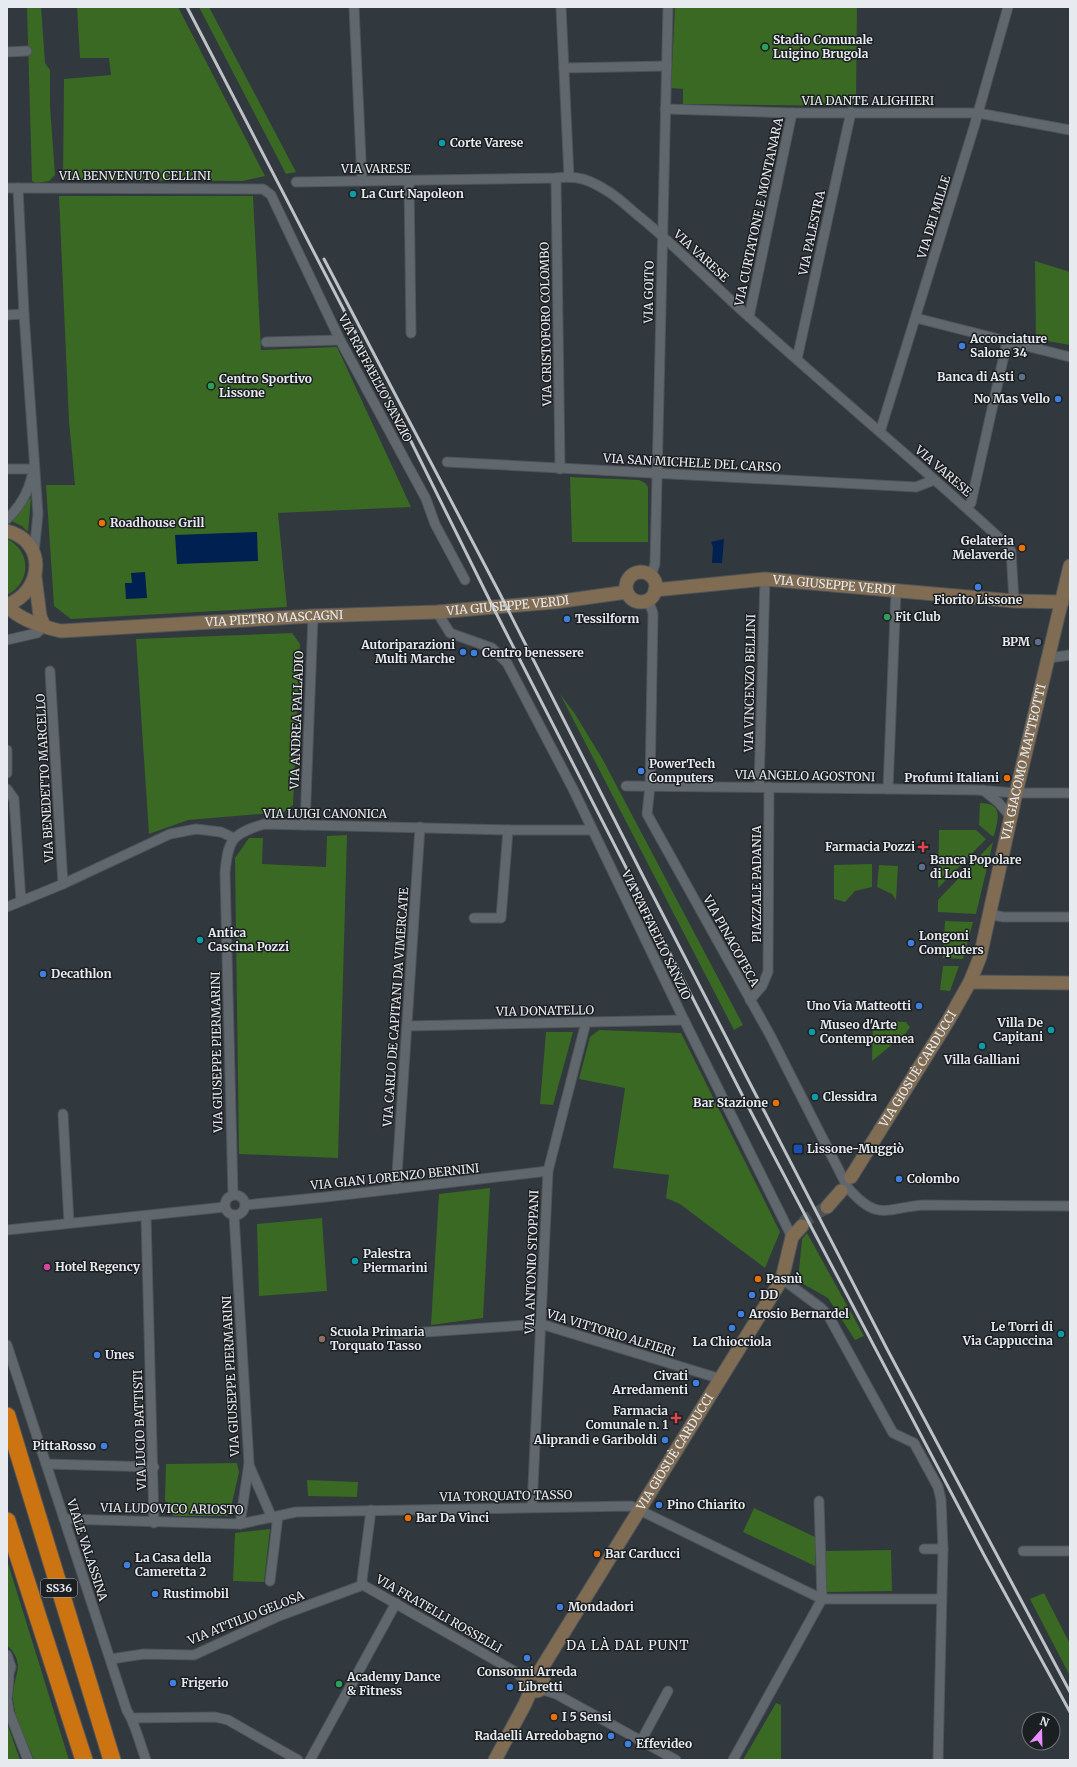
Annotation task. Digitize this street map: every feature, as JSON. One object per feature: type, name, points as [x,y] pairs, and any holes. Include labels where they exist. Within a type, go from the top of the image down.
[{"type":"highway","name":"SS36","points":[[7,1416],[111,1755]]},
{"type":"highway","name":"SS36","points":[[7,1521],[59,1687],[84,1760]]},
{"type":"highway","points":[[59,1687],[77,1760]]},
{"type":"street","points":[[354,7],[362,181]]},
{"type":"street","points":[[561,7],[569,177]]},
{"type":"street","name":"VIA GOITO","points":[[651,576],[655,564],[668,7]]},
{"type":"street","name":"VIA DEI MILLE","points":[[880,432],[978,113],[1008,7]]},
{"type":"street","points":[[7,52],[27,51]]},
{"type":"street","points":[[564,68],[667,66]]},
{"type":"street","name":"VIA DANTE ALIGHIERI","points":[[665,109],[792,113],[978,113],[1070,130]]},
{"type":"street","name":"VIA PALESTRA","points":[[797,359],[851,112]]},
{"type":"street","name":"VIA CURTATONE E MONTANARA","points":[[749,317],[792,113]]},
{"type":"street","name":"VIA VARESE","points":[[296,182],[569,177],[581,178],[610,193],[662,236],[749,317],[966,507],[1011,551],[1014,601]]},
{"type":"street","name":"VIA CRISTOFORO COLOMBO","points":[[556,178],[560,469]]},
{"type":"street","points":[[409,181],[411,333]]},
{"type":"street","name":"VIA BENVENUTO CELLINI","points":[[7,188],[263,189]]},
{"type":"street","points":[[18,188],[24,314],[38,514],[34,555]]},
{"type":"street","name":"VIA RAFFAELLO SANZIO","points":[[263,189],[271,195],[340,340],[426,499],[435,524],[465,580]]},
{"type":"street","points":[[7,315],[24,314]]},
{"type":"street","points":[[916,318],[1070,357]]},
{"type":"street","points":[[266,342],[340,340]]},
{"type":"street","points":[[966,507],[971,503],[1007,342]]},
{"type":"street","name":"VIA SAN MICHELE DEL CARSO","points":[[447,462],[916,487],[934,480]]},
{"type":"street","points":[[7,469],[34,469]]},
{"type":"street","points":[[7,518],[15,512],[29,489],[34,469]]},
{"type":"street","points":[[7,531],[25,541],[34,555]]},
{"type":"street","name":"VIA PIETRO MASCAGNI","points":[[34,555],[40,616],[44,626]]},
{"type":"street","name":"VIA GIACOMO MATTEOTTI","points":[[970,982],[980,957],[1016,793],[1049,658],[1066,601],[1070,566]]},
{"type":"street","points":[[627,592],[626,583],[631,576],[643,572],[651,576],[655,582],[652,595]]},
{"type":"street","name":"VIA PIETRO MASCAGNI","points":[[35,576],[25,595],[7,606],[12,611],[34,623],[61,631],[313,616],[437,612]]},
{"type":"street","name":"VIA GIUSEPPE VERDI","points":[[437,612],[555,602],[627,592],[636,601],[652,595],[764,579],[1014,601],[1066,601]]},
{"type":"street","name":"VIA VINCENZO BELLINI","points":[[764,579],[764,787]]},
{"type":"street","points":[[888,789],[896,590]]},
{"type":"street","name":"VIA PINACOTECA","points":[[652,595],[650,786],[647,814],[750,1000],[847,1185],[866,1206],[877,1211],[886,1212],[923,1205],[1070,1206]]},
{"type":"street","name":"VIA RAFFAELLO SANZIO","points":[[437,612],[450,633],[492,648],[508,663],[573,789],[684,1020],[792,1237]]},
{"type":"street","name":"VIA ANDREA PALLADIO","points":[[305,825],[313,616]]},
{"type":"street","points":[[7,640],[37,633],[44,626]]},
{"type":"street","points":[[1049,658],[1070,655]]},
{"type":"street","name":"VIA BENEDETTO MARCELLO","points":[[50,672],[63,884]]},
{"type":"street","points":[[7,750],[7,773]]},
{"type":"street","name":"VIA ANGELO AGOSTONI","points":[[626,786],[983,790],[1016,793],[1070,793]]},
{"type":"street","name":"PIAZZALE PADANIA","points":[[750,1000],[762,986],[768,972],[764,787]]},
{"type":"street","points":[[7,789],[14,799],[21,901]]},
{"type":"street","points":[[983,790],[998,802],[1011,817]]},
{"type":"street","name":"VIA LUIGI CANONICA","points":[[234,838],[244,830],[264,824],[508,830],[592,830]]},
{"type":"street","name":"VIA CARLO DE CAPITANI DA VIMERCATE","points":[[396,1189],[420,827]]},
{"type":"street","points":[[7,907],[63,884],[170,834],[196,829],[221,832],[234,838]]},
{"type":"street","points":[[474,918],[501,918],[508,830]]},
{"type":"street","name":"VIA GIUSEPPE PIERMARINI","points":[[234,838],[227,851],[225,873],[234,1195]]},
{"type":"street","points":[[989,914],[1003,917],[1070,917]]},
{"type":"street","points":[[970,982],[1070,982]]},
{"type":"street","name":"VIA GIOSUÈ CARDUCCI","points":[[826,1207],[847,1185],[970,982]]},
{"type":"street","name":"VIA DONATELLO","points":[[407,1026],[684,1020]]},
{"type":"street","name":"VIA ANTONIO STOPPANI","points":[[532,1507],[548,1170],[586,1022]]},
{"type":"street","points":[[63,1114],[69,1222]]},
{"type":"street","name":"VIA GIAN LORENZO BERNINI","points":[[245,1205],[396,1189],[548,1170]]},
{"type":"street","points":[[234,1195],[242,1199],[245,1205],[242,1212],[234,1215],[230,1214],[225,1207],[227,1199],[234,1195]]},
{"type":"street","points":[[7,1230],[69,1222],[146,1216],[225,1207]]},
{"type":"street","name":"VIA GIUSEPPE PIERMARINI","points":[[234,1215],[248,1463],[240,1524]]},
{"type":"street","name":"VIA LUCIO BATTISTI","points":[[146,1216],[154,1467],[154,1523]]},
{"type":"street","name":"VIA GIOSUÈ CARDUCCI","points":[[532,1687],[543,1679],[538,1674],[782,1279],[792,1237],[802,1226]]},
{"type":"street","points":[[782,1279],[820,1307],[828,1315],[893,1434],[914,1442],[938,1487],[941,1500],[943,1549],[938,1760]]},
{"type":"street","name":"VIA VITTORIO ALFIERI","points":[[398,1334],[541,1324],[721,1379]]},
{"type":"street","name":"VIALE VALASSINA","points":[[7,1345],[128,1711],[133,1718],[133,1726],[146,1760]]},
{"type":"street","name":"VIA GIUSEPPE PIERMARINI","points":[[248,1463],[275,1517]]},
{"type":"street","points":[[46,1464],[154,1467]]},
{"type":"street","points":[[733,1760],[822,1599],[820,1501]]},
{"type":"street","name":"VIA TORQUATO TASSO","points":[[275,1517],[296,1512],[631,1506],[822,1599]]},
{"type":"street","name":"VIA FRATELLI ROSSELLI","points":[[371,1510],[362,1580],[363,1585],[514,1670],[532,1687]]},
{"type":"street","points":[[270,1581],[275,1517]]},
{"type":"street","name":"VIA LUDOVICO ARIOSTO","points":[[64,1519],[154,1523],[240,1524],[275,1517]]},
{"type":"street","points":[[924,1549],[943,1549]]},
{"type":"street","points":[[1023,1551],[1070,1551]]},
{"type":"street","name":"VIA ATTILIO GELOSA","points":[[111,1659],[144,1654],[194,1655],[279,1616],[363,1585]]},
{"type":"street","points":[[822,1599],[941,1599]]},
{"type":"street","points":[[310,1760],[396,1603]]},
{"type":"street","points":[[7,1655],[11,1667],[8,1679],[8,1710],[28,1760]]},
{"type":"street","points":[[495,1760],[525,1704],[532,1687],[556,1694],[676,1760]]},
{"type":"street","points":[[641,1741],[668,1692]]},
{"type":"street","points":[[133,1718],[215,1717],[228,1720],[298,1760]]},
{"type":"green space","points":[[27,7],[41,7],[45,63],[50,70],[50,106],[55,175],[49,181],[36,183],[32,181]]},
{"type":"green space","points":[[77,7],[178,7],[265,176],[242,181],[63,180],[64,79],[111,75],[109,58],[80,58]]},
{"type":"green space","points":[[199,7],[209,7],[296,172],[286,174]]},
{"type":"green space","name":"Stadio Comunale Luigino Brugola","points":[[675,7],[857,7],[856,106],[683,104],[683,89],[671,88]]},
{"type":"green space","name":"Centro Sportivo Lissone","points":[[59,196],[253,196],[261,350],[337,347],[411,507],[278,513],[287,607],[71,619],[54,606],[46,485],[75,485],[69,421]]},
{"type":"green space","points":[[1035,261],[1070,272],[1070,345],[1036,339]]},
{"type":"green space","points":[[570,477],[639,480],[645,483],[648,487],[648,542],[572,542]]},
{"type":"green space","points":[[31,497],[28,532],[22,526],[11,521]]},
{"type":"green space","points":[[7,539],[15,544],[21,551],[25,567],[21,583],[15,590],[7,595]]},
{"type":"green space","points":[[292,633],[300,644],[293,805],[284,812],[188,820],[149,834],[136,639]]},
{"type":"green space","points":[[560,694],[575,714],[603,760],[743,1025],[734,1030]]},
{"type":"green space","points":[[980,803],[993,806],[998,813],[994,836],[979,825]]},
{"type":"green space","points":[[939,830],[976,830],[986,839],[938,888]]},
{"type":"green space","points":[[347,835],[338,1158],[239,1154],[235,858],[249,838],[263,838],[262,864],[326,867],[327,836]]},
{"type":"green space","points":[[993,842],[976,914],[938,912],[938,900]]},
{"type":"green space","points":[[872,864],[872,887],[855,891],[845,902],[834,899],[834,865]]},
{"type":"green space","points":[[879,865],[898,866],[896,900],[892,894],[877,887]]},
{"type":"green space","points":[[945,921],[973,922],[963,959],[943,958]]},
{"type":"green space","points":[[943,966],[959,966],[950,991],[940,990]]},
{"type":"green space","points":[[873,1021],[906,1022],[910,1027],[906,1033],[872,1061]]},
{"type":"green space","points":[[599,1030],[681,1033],[780,1232],[765,1268],[680,1204],[666,1198],[669,1175],[613,1168],[625,1088],[579,1079],[590,1037]]},
{"type":"green space","points":[[546,1032],[573,1032],[553,1105],[540,1104]]},
{"type":"green space","points":[[490,1188],[483,1318],[431,1325],[439,1194]]},
{"type":"green space","points":[[322,1218],[327,1291],[259,1296],[257,1224]]},
{"type":"green space","points":[[807,1233],[864,1336],[855,1340],[828,1298],[798,1281],[802,1239]]},
{"type":"green space","points":[[237,1463],[239,1472],[229,1516],[173,1516],[165,1500],[166,1464]]},
{"type":"green space","points":[[307,1480],[358,1482],[357,1497],[308,1496]]},
{"type":"green space","points":[[754,1508],[815,1537],[815,1566],[743,1532]]},
{"type":"green space","points":[[270,1529],[264,1582],[233,1581],[235,1533]]},
{"type":"green space","points":[[891,1550],[892,1591],[827,1592],[825,1551]]},
{"type":"green space","points":[[7,1560],[69,1760],[34,1760],[16,1714],[13,1691],[18,1665],[17,1659],[7,1645]]},
{"type":"green space","points":[[1044,1593],[1070,1644],[1070,1676],[1030,1599]]},
{"type":"green space","points":[[776,1703],[781,1705],[781,1760],[743,1760]]},
{"type":"green space","points":[[7,1723],[20,1760],[7,1760]]},
{"type":"water","points":[[257,532],[258,561],[177,564],[175,535]]},
{"type":"water","points":[[724,539],[722,563],[712,563],[713,547],[711,542]]},
{"type":"water","points":[[145,572],[147,598],[126,599],[125,583],[132,583],[131,573]]},
{"type":"tunnel","points":[[802,1226],[806,1220],[827,1207]]},
{"type":"railway","points":[[187,7],[394,407],[496,613],[754,1118],[984,1555],[1070,1712]]},
{"type":"railway","points":[[324,259],[500,594],[645,880],[887,1349],[1070,1692]]},
{"type":"place","name":"Stadio Comunale Luigino Brugola","points":[[765,47]]},
{"type":"place","name":"Corte Varese","points":[[442,143]]},
{"type":"place","name":"La Curt Napoleon","points":[[353,194]]},
{"type":"place","name":"Acconciature Salone 34","points":[[962,346]]},
{"type":"place","name":"Banca di Asti","points":[[1022,377]]},
{"type":"place","name":"Centro Sportivo Lissone","points":[[211,386]]},
{"type":"place","name":"No Mas Vello","points":[[1058,399]]},
{"type":"place","name":"Roadhouse Grill","points":[[102,523]]},
{"type":"place","name":"Gelateria Melaverde","points":[[1022,548]]},
{"type":"place","name":"Fiorito Lissone","points":[[978,587]]},
{"type":"place","name":"Fit Club","points":[[887,617]]},
{"type":"place","name":"Tessilform","points":[[567,619]]},
{"type":"place","name":"BPM","points":[[1038,642]]},
{"type":"place","name":"Autoriparazioni Multi Marche","points":[[463,652]]},
{"type":"place","name":"Centro benessere","points":[[474,653]]},
{"type":"place","name":"PowerTech Computers","points":[[641,771]]},
{"type":"place","name":"Profumi Italiani","points":[[1007,778]]},
{"type":"place","name":"Farmacia Pozzi","points":[[923,847]]},
{"type":"place","name":"Banca Popolare di Lodi","points":[[922,867]]},
{"type":"place","name":"Antica Cascina Pozzi","points":[[200,940]]},
{"type":"place","name":"Longoni Computers","points":[[911,943]]},
{"type":"place","name":"Decathlon","points":[[43,974]]},
{"type":"place","name":"Uno Via Matteotti","points":[[919,1006]]},
{"type":"place","name":"Villa De Capitani","points":[[1051,1030]]},
{"type":"place","name":"Museo d'Arte Contemporanea","points":[[812,1032]]},
{"type":"place","name":"Villa Galliani","points":[[982,1046]]},
{"type":"place","name":"Clessidra","points":[[815,1097]]},
{"type":"place","name":"Bar Stazione","points":[[776,1103]]},
{"type":"place","name":"Lissone-Muggiò","points":[[798,1149]]},
{"type":"place","name":"Colombo","points":[[899,1179]]},
{"type":"place","name":"Palestra Piermarini","points":[[355,1261]]},
{"type":"place","name":"Hotel Regency","points":[[47,1267]]},
{"type":"place","name":"Pasnù","points":[[758,1279]]},
{"type":"place","name":"DD","points":[[752,1295]]},
{"type":"place","name":"Arosio Bernardel","points":[[741,1314]]},
{"type":"place","name":"La Chiocciola","points":[[732,1328]]},
{"type":"place","name":"Le Torri di Via Cappuccina","points":[[1061,1334]]},
{"type":"place","name":"Scuola Primaria Torquato Tasso","points":[[322,1339]]},
{"type":"place","name":"Unes","points":[[97,1355]]},
{"type":"place","name":"Civati Arredamenti","points":[[696,1383]]},
{"type":"place","name":"Farmacia Comunale n. 1","points":[[676,1418]]},
{"type":"place","name":"Aliprandi e Gariboldi","points":[[665,1440]]},
{"type":"place","name":"PittaRosso","points":[[104,1446]]},
{"type":"place","name":"Pino Chiarito","points":[[659,1505]]},
{"type":"place","name":"Bar Da Vinci","points":[[408,1518]]},
{"type":"place","name":"Bar Carducci","points":[[597,1554]]},
{"type":"place","name":"La Casa della Cameretta 2","points":[[127,1565]]},
{"type":"place","name":"Rustimobil","points":[[155,1594]]},
{"type":"place","name":"Mondadori","points":[[560,1607]]},
{"type":"place","name":"Consonni Arreda","points":[[527,1658]]},
{"type":"place","name":"Frigerio","points":[[173,1683]]},
{"type":"place","name":"Academy Dance & Fitness","points":[[339,1684]]},
{"type":"place","name":"Libretti","points":[[510,1687]]},
{"type":"place","name":"I 5 Sensi","points":[[554,1717]]},
{"type":"place","name":"Radaelli Arredobagno","points":[[611,1736]]},
{"type":"place","name":"Effevideo","points":[[628,1744]]},
{"type":"district","name":"DA LÀ DAL PUNT","points":[[628,1645]]}]
